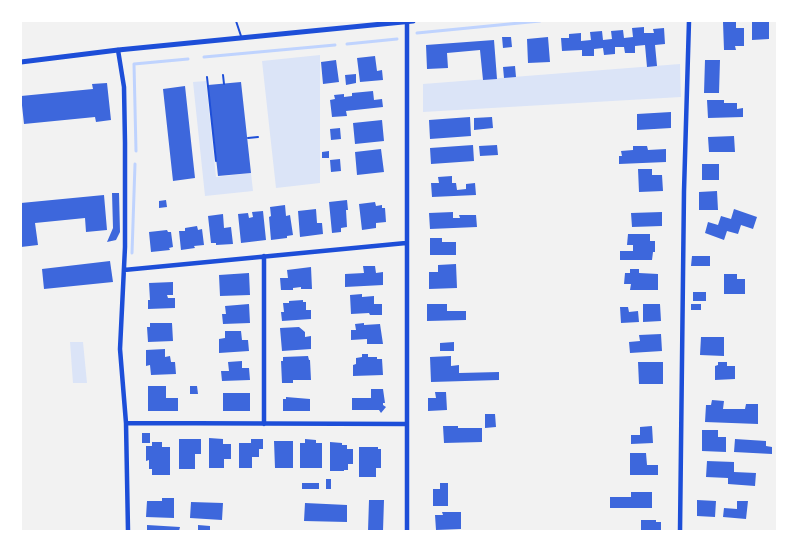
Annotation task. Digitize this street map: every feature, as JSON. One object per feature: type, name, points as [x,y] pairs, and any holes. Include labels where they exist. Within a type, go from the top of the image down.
[{"type":"street","points":[[21,62],[118,50],[414,21]]},
{"type":"street","points":[[680,531],[684,191],[689,21]]},
{"type":"street","points":[[407,22],[407,531]]},
{"type":"street","points":[[118,50],[124,87],[124,270],[120,349],[126,423],[128,531]]},
{"type":"street","points":[[124,270],[406,243]]},
{"type":"street","points":[[264,256],[264,424]]},
{"type":"street","points":[[126,423],[407,424]]},
{"type":"lane","points":[[236,21],[242,38]]},
{"type":"path","points":[[223,75],[224,84]]},
{"type":"path","points":[[207,77],[216,161]]},
{"type":"path","points":[[248,138],[258,137]]},
{"type":"shaded area","points":[[320,55],[320,183],[276,188],[262,61]]},
{"type":"shaded area","points":[[680,64],[681,97],[423,112],[423,84]]},
{"type":"shaded area","points":[[206,81],[216,177],[251,173],[253,191],[205,196],[193,82]]},
{"type":"shaded area","points":[[70,342],[83,342],[87,383],[73,383]]},
{"type":"building","points":[[736,21],[736,28],[744,28],[744,46],[735,46],[736,50],[724,50],[723,22]]},
{"type":"building","points":[[752,21],[769,21],[769,39],[752,40]]},
{"type":"building","points":[[644,27],[644,33],[654,33],[653,29],[664,28],[665,44],[655,45],[657,66],[647,67],[645,45],[635,46],[635,53],[625,53],[624,47],[615,47],[615,54],[604,55],[603,48],[594,49],[594,56],[582,56],[582,50],[562,51],[561,38],[569,38],[569,34],[581,33],[581,41],[591,40],[590,32],[602,31],[603,40],[612,39],[611,31],[623,30],[624,38],[633,37],[632,28]]},
{"type":"building","points":[[502,37],[511,37],[512,47],[503,48]]},
{"type":"building","points":[[548,37],[550,62],[528,63],[527,39]]},
{"type":"building","points":[[494,40],[497,79],[483,80],[480,50],[447,53],[448,68],[427,69],[426,45]]},
{"type":"building","points":[[375,56],[377,71],[382,70],[383,80],[360,82],[357,58]]},
{"type":"building","points":[[336,60],[339,82],[323,84],[321,62]]},
{"type":"building","points":[[705,60],[720,60],[719,93],[704,93]]},
{"type":"building","points":[[515,66],[516,77],[504,78],[503,67]]},
{"type":"building","points":[[356,74],[356,83],[346,85],[345,75]]},
{"type":"building","points":[[241,82],[251,173],[218,176],[208,85]]},
{"type":"building","points":[[107,83],[111,120],[96,122],[95,117],[24,124],[21,96],[93,89],[92,84]]},
{"type":"building","points":[[185,86],[195,178],[173,181],[163,89]]},
{"type":"building","points":[[373,91],[374,100],[382,99],[383,107],[346,111],[347,116],[332,117],[330,100],[335,99],[334,95],[344,94],[344,97],[352,96],[352,93]]},
{"type":"building","points":[[707,100],[724,100],[724,103],[737,103],[737,109],[743,108],[743,117],[708,118]]},
{"type":"building","points":[[671,112],[671,128],[637,130],[637,114]]},
{"type":"building","points":[[470,117],[471,136],[430,139],[429,120]]},
{"type":"building","points":[[492,117],[493,128],[474,130],[474,118]]},
{"type":"building","points":[[382,120],[384,141],[355,144],[353,123]]},
{"type":"building","points":[[340,128],[341,139],[331,140],[330,129]]},
{"type":"building","points":[[734,136],[735,152],[709,152],[708,137]]},
{"type":"building","points":[[473,145],[474,161],[431,164],[430,148]]},
{"type":"building","points":[[497,145],[498,155],[480,156],[479,146]]},
{"type":"building","points":[[633,146],[647,146],[648,150],[666,149],[666,162],[619,164],[619,156],[622,156],[621,151],[633,150]]},
{"type":"building","points":[[381,149],[384,172],[357,175],[355,152]]},
{"type":"building","points":[[329,151],[329,158],[322,158],[322,152]]},
{"type":"building","points":[[340,159],[341,171],[331,172],[330,160]]},
{"type":"building","points":[[702,164],[719,164],[719,180],[702,180]]},
{"type":"building","points":[[638,169],[652,169],[652,175],[662,175],[663,191],[639,192]]},
{"type":"building","points":[[452,176],[452,183],[456,183],[457,190],[466,189],[466,184],[475,183],[476,195],[432,197],[431,183],[439,183],[438,177]]},
{"type":"building","points":[[717,191],[718,210],[699,210],[699,192]]},
{"type":"building","points":[[112,193],[119,193],[120,232],[116,240],[107,242],[113,228]]},
{"type":"building","points":[[104,195],[107,230],[86,232],[85,218],[35,223],[38,245],[21,247],[21,203]]},
{"type":"building","points":[[166,200],[167,207],[159,208],[159,201]]},
{"type":"building","points":[[347,200],[347,227],[341,228],[341,232],[332,233],[329,202]]},
{"type":"building","points":[[375,202],[376,206],[382,205],[382,208],[385,208],[386,222],[376,223],[376,228],[362,230],[359,204]]},
{"type":"building","points":[[285,205],[286,216],[290,215],[293,235],[287,236],[287,238],[271,240],[270,207]]},
{"type":"building","points":[[316,209],[317,223],[322,223],[323,234],[300,237],[298,211]]},
{"type":"building","points":[[734,209],[757,217],[753,229],[741,225],[738,234],[727,231],[724,240],[705,233],[708,222],[718,225],[721,216],[731,219]]},
{"type":"building","points":[[263,211],[266,240],[241,243],[238,214],[248,213],[249,218],[253,217],[252,212]]},
{"type":"building","points":[[453,212],[453,218],[460,218],[459,215],[476,215],[477,227],[430,229],[429,213]]},
{"type":"building","points":[[662,212],[662,226],[632,227],[631,213]]},
{"type":"building","points":[[223,214],[224,228],[231,227],[233,244],[216,245],[216,243],[211,243],[208,216]]},
{"type":"building","points":[[197,226],[198,230],[202,229],[204,245],[181,250],[179,231],[185,231],[185,228]]},
{"type":"building","points":[[167,230],[171,232],[173,247],[169,248],[170,250],[151,252],[149,232]]},
{"type":"building","points":[[628,234],[650,234],[650,241],[655,241],[655,252],[653,252],[652,260],[620,260],[620,251],[633,251],[633,245],[627,245]]},
{"type":"building","points":[[430,238],[442,238],[442,242],[456,242],[456,255],[430,255]]},
{"type":"building","points":[[692,256],[710,256],[710,266],[691,266]]},
{"type":"building","points":[[110,261],[113,282],[44,289],[42,269]]},
{"type":"building","points":[[456,264],[457,288],[429,289],[429,272],[438,272],[438,265]]},
{"type":"building","points":[[363,266],[375,266],[376,273],[383,272],[383,285],[345,287],[345,274],[364,273]]},
{"type":"building","points":[[311,267],[312,289],[301,289],[301,287],[293,288],[293,290],[281,290],[280,278],[288,278],[287,270]]},
{"type":"building","points":[[630,269],[639,269],[639,273],[658,274],[658,290],[630,290],[631,284],[624,284],[625,273],[630,273]]},
{"type":"building","points":[[249,273],[250,295],[220,296],[219,275]]},
{"type":"building","points":[[724,274],[737,274],[737,279],[745,279],[745,294],[724,294]]},
{"type":"building","points":[[173,282],[173,295],[167,295],[168,298],[175,298],[175,308],[148,309],[148,300],[150,300],[149,283]]},
{"type":"building","points":[[693,292],[706,292],[706,301],[693,301]]},
{"type":"building","points":[[362,294],[362,297],[374,296],[374,304],[382,304],[382,315],[370,315],[369,313],[351,314],[350,295]]},
{"type":"building","points":[[303,300],[303,302],[306,302],[306,310],[311,310],[311,319],[282,321],[283,303]]},
{"type":"building","points":[[249,304],[250,323],[223,324],[222,314],[226,314],[225,306]]},
{"type":"building","points":[[427,304],[447,304],[447,311],[466,311],[466,320],[427,321]]},
{"type":"building","points":[[643,304],[660,304],[661,321],[643,322]]},
{"type":"building","points":[[691,304],[701,304],[701,310],[691,310]]},
{"type":"building","points":[[620,307],[628,307],[629,312],[638,311],[639,322],[621,323]]},
{"type":"building","points":[[150,323],[172,323],[173,341],[148,342],[147,327],[150,327]]},
{"type":"building","points":[[364,323],[364,325],[380,324],[383,344],[367,344],[367,339],[351,340],[351,330],[356,330],[355,324]]},
{"type":"building","points":[[299,327],[305,332],[305,337],[311,336],[311,349],[282,351],[280,328]]},
{"type":"building","points":[[225,331],[241,331],[242,340],[248,340],[249,351],[219,353],[219,339],[225,338]]},
{"type":"building","points":[[661,334],[662,351],[630,353],[629,342],[640,341],[639,335]]},
{"type":"building","points":[[701,337],[724,337],[724,356],[700,355]]},
{"type":"building","points":[[454,342],[454,351],[440,351],[440,343]]},
{"type":"building","points":[[165,349],[165,357],[170,356],[171,362],[175,362],[176,374],[151,375],[150,365],[146,366],[146,350]]},
{"type":"building","points":[[362,354],[382,359],[383,375],[353,376],[353,365],[356,364],[356,358],[362,357]]},
{"type":"building","points":[[308,356],[311,380],[293,380],[293,383],[282,383],[281,361],[283,361],[283,357]]},
{"type":"building","points":[[451,356],[451,366],[459,365],[459,373],[499,372],[499,380],[431,382],[430,357]]},
{"type":"building","points":[[242,361],[242,368],[249,368],[250,380],[222,381],[221,371],[229,371],[228,362]]},
{"type":"building","points":[[638,362],[663,362],[663,384],[639,384]]},
{"type":"building","points":[[718,362],[727,362],[727,366],[735,366],[735,379],[715,380],[715,366],[718,365]]},
{"type":"building","points":[[148,386],[166,386],[166,398],[178,398],[178,411],[148,411]]},
{"type":"building","points":[[190,386],[197,386],[198,394],[190,394]]},
{"type":"building","points":[[371,389],[383,389],[385,403],[383,405],[386,407],[381,413],[379,410],[352,410],[352,398],[371,398]]},
{"type":"building","points":[[435,392],[446,392],[447,410],[428,411],[428,398],[436,398]]},
{"type":"building","points":[[223,393],[250,393],[250,411],[223,411]]},
{"type":"building","points":[[286,397],[310,399],[310,411],[283,411],[283,399],[286,399]]},
{"type":"building","points":[[712,400],[724,401],[723,409],[745,409],[746,404],[758,404],[758,424],[705,422],[706,405],[711,405]]},
{"type":"building","points":[[485,414],[495,414],[496,427],[485,428]]},
{"type":"building","points":[[443,426],[482,428],[482,442],[444,443]]},
{"type":"building","points":[[652,426],[653,443],[631,444],[631,435],[640,435],[640,427]]},
{"type":"building","points":[[702,430],[718,430],[718,437],[726,437],[726,452],[702,451]]},
{"type":"building","points":[[142,433],[150,433],[150,443],[142,443]]},
{"type":"building","points":[[209,438],[223,439],[223,444],[231,444],[231,459],[224,459],[224,468],[209,468]]},
{"type":"building","points":[[179,439],[201,439],[201,454],[195,454],[195,469],[179,469]]},
{"type":"building","points":[[251,439],[263,439],[263,449],[259,449],[259,457],[252,457],[252,468],[239,468],[239,443],[251,443]]},
{"type":"building","points":[[305,439],[316,440],[316,443],[322,443],[322,468],[300,468],[300,443],[305,443]]},
{"type":"building","points":[[735,439],[766,441],[766,446],[772,447],[772,454],[734,452]]},
{"type":"building","points":[[274,441],[293,441],[293,468],[275,468]]},
{"type":"building","points":[[152,442],[162,442],[162,447],[170,447],[170,475],[152,475],[152,469],[149,469],[149,460],[146,461],[146,446],[152,446]]},
{"type":"building","points":[[330,442],[342,443],[342,445],[347,445],[347,449],[353,449],[353,464],[348,464],[348,470],[330,471]]},
{"type":"building","points":[[359,447],[378,447],[378,449],[381,449],[381,468],[376,468],[376,477],[359,477]]},
{"type":"building","points":[[630,453],[646,453],[647,465],[658,465],[658,475],[630,475]]},
{"type":"building","points":[[707,461],[734,462],[734,472],[756,473],[755,486],[728,484],[728,478],[706,477]]},
{"type":"building","points":[[326,479],[331,479],[331,489],[326,489]]},
{"type":"building","points":[[302,483],[319,483],[319,489],[302,489]]},
{"type":"building","points":[[440,483],[448,483],[448,506],[433,506],[433,489],[440,489]]},
{"type":"building","points":[[631,492],[652,492],[652,508],[610,508],[610,497],[631,497]]},
{"type":"building","points":[[162,498],[174,498],[174,518],[146,517],[147,501],[162,501]]},
{"type":"building","points":[[369,500],[384,500],[383,531],[368,531]]},
{"type":"building","points":[[697,500],[716,501],[715,517],[697,516]]},
{"type":"building","points":[[737,501],[748,501],[746,519],[723,517],[724,508],[737,509]]},
{"type":"building","points":[[191,502],[223,503],[222,520],[190,518]]},
{"type":"building","points":[[305,503],[347,505],[347,522],[304,521]]},
{"type":"building","points":[[442,512],[461,512],[461,529],[436,530],[435,515],[443,515]]},
{"type":"building","points":[[641,520],[661,522],[661,531],[641,531]]},
{"type":"building","points":[[147,525],[180,527],[179,531],[147,531]]},
{"type":"building","points":[[198,525],[210,526],[210,531],[198,531]]},
{"type":"waterway","points":[[417,33],[540,21]]},
{"type":"waterway","points":[[347,44],[397,39]]},
{"type":"waterway","points":[[204,57],[335,45]]},
{"type":"waterway","points":[[136,151],[134,64],[188,59]]},
{"type":"waterway","points":[[132,253],[135,164]]}]
